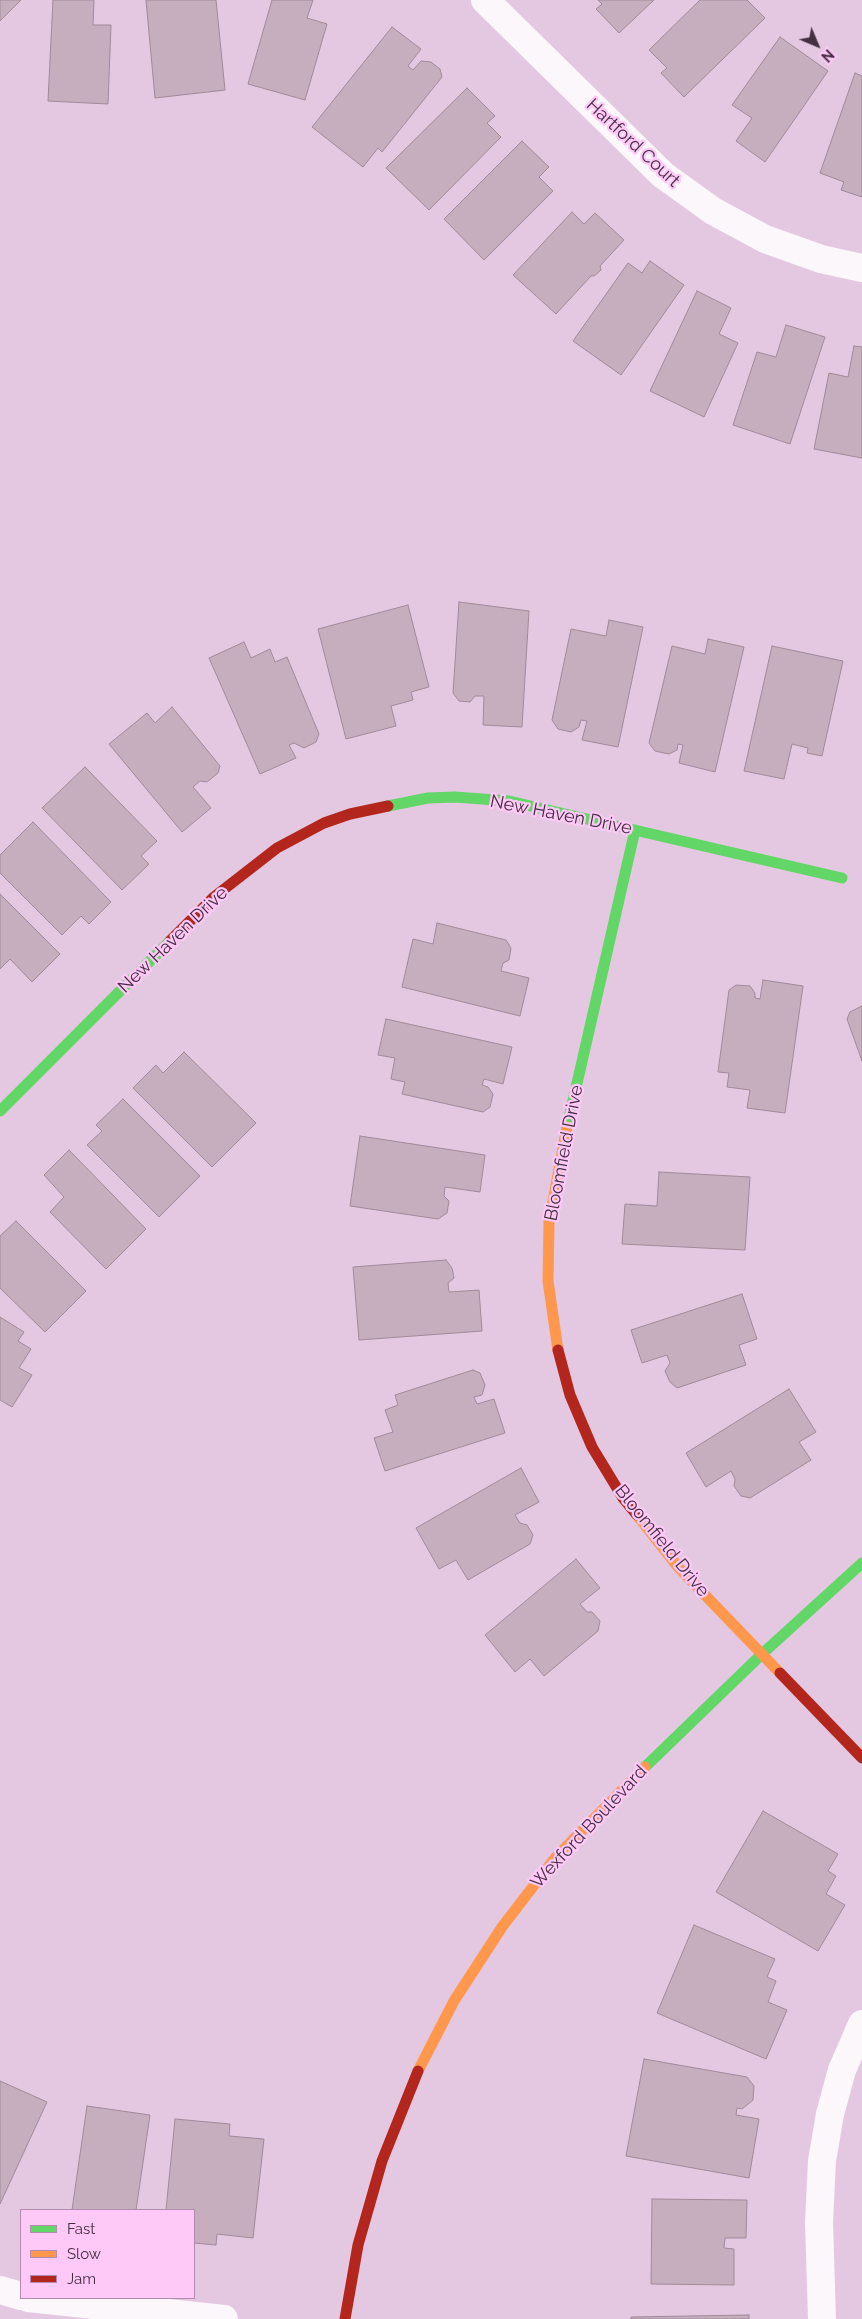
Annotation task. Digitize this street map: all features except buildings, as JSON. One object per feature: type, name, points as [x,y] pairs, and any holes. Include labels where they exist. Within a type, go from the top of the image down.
[{"type":"street","name":"Hartford Court","points":[[485,0],[663,176],[713,211],[765,239],[821,259],[862,268]]},
{"type":"street","name":"New Haven Drive","points":[[0,1111],[214,897],[277,848],[324,823],[350,814],[428,798],[455,797],[509,801],[842,878]]},
{"type":"street","name":"Bloomfield Drive","points":[[635,830],[558,1165],[549,1222],[548,1281],[555,1339],[570,1395],[577,1413],[592,1447],[623,1498],[679,1568],[862,1758]]},
{"type":"street","name":"Wexford Boulevard","points":[[345,2319],[358,2246],[382,2161],[414,2079],[454,2001],[502,1927],[555,1858],[616,1794],[762,1654],[862,1563]]},
{"type":"street","points":[[822,2319],[818,2222],[822,2161],[830,2114],[837,2088],[862,2024]]},
{"type":"street","points":[[0,2290],[20,2296]]},
{"type":"street","points":[[37,2299],[224,2319]]},
{"type":"traffic: fast","points":[[388,806],[428,798],[455,797],[509,801],[842,878]]},
{"type":"traffic: fast","points":[[567,1127],[635,830]]},
{"type":"traffic: fast","points":[[0,1111],[170,941]]},
{"type":"traffic: fast","points":[[645,1767],[762,1654],[862,1563]]},
{"type":"traffic: slow","points":[[558,1350],[548,1281],[549,1222],[567,1127]]},
{"type":"traffic: slow","points":[[637,1515],[679,1568],[780,1673]]},
{"type":"traffic: slow","points":[[418,2071],[454,2001],[502,1927],[555,1858],[645,1767]]},
{"type":"traffic: jam","points":[[170,941],[214,897],[277,848],[324,823],[350,814],[388,806]]},
{"type":"traffic: jam","points":[[558,1350],[570,1395],[592,1447],[623,1498],[637,1515]]},
{"type":"traffic: jam","points":[[780,1673],[862,1758]]},
{"type":"traffic: jam","points":[[345,2319],[358,2245],[382,2161],[418,2071]]}]
